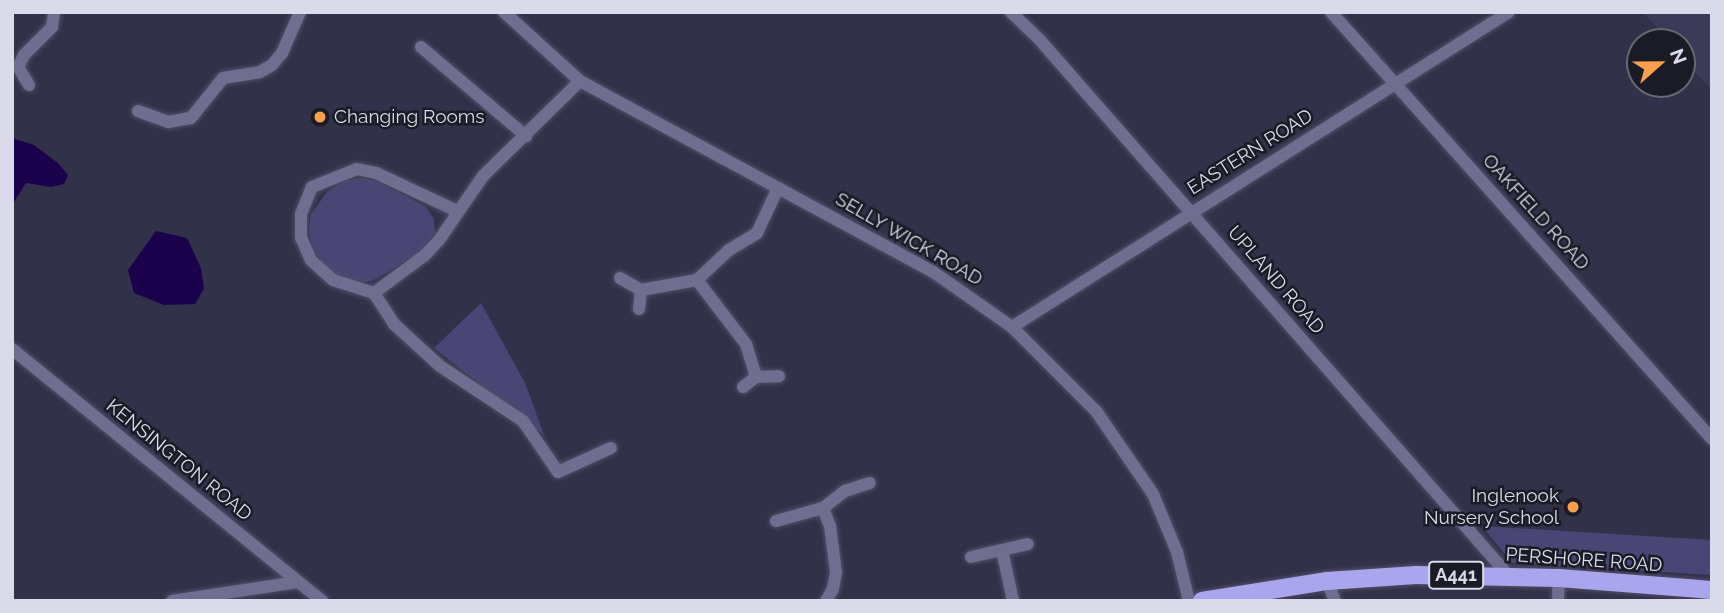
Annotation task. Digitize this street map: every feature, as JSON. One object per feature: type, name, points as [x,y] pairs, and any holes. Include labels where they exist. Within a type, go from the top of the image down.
[{"type":"main road","name":"PERSHORE ROAD","points":[[1202,601],[1327,581],[1416,575],[1559,578],[1712,590]]},
{"type":"street","points":[[29,85],[15,68],[29,48],[52,27],[54,12]]},
{"type":"street","points":[[138,111],[167,122],[191,118],[223,78],[260,72],[272,65],[282,53],[300,12]]},
{"type":"street","name":"SELLY WICK ROAD","points":[[504,12],[580,80],[932,271],[1012,327],[1066,377],[1096,411],[1146,483],[1177,552],[1189,601]]},
{"type":"street","name":"UPLAND ROAD","points":[[1010,12],[1039,39],[1509,576]]},
{"type":"street","name":"OAKFIELD ROAD","points":[[1331,12],[1712,439]]},
{"type":"street","name":"EASTERN ROAD","points":[[1012,327],[1509,12]]},
{"type":"street","points":[[421,47],[526,136]]},
{"type":"street","points":[[374,293],[425,255],[439,240],[483,176],[580,80]]},
{"type":"street","points":[[457,211],[376,173],[357,169],[312,187],[301,214],[300,238],[311,260],[333,280],[374,293],[394,324],[440,366],[523,421],[558,472],[611,448]]},
{"type":"street","points":[[620,278],[641,290],[697,280],[729,250],[757,233],[778,188]]},
{"type":"street","points":[[697,280],[716,308],[737,328],[746,344],[756,377]]},
{"type":"street","points":[[639,309],[641,290]]},
{"type":"street","name":"KENSINGTON ROAD","points":[[12,349],[322,601]]},
{"type":"street","points":[[743,387],[756,377],[779,376]]},
{"type":"street","points":[[776,521],[823,508],[845,491],[870,483]]},
{"type":"street","points":[[823,508],[830,526],[836,572],[826,601]]},
{"type":"street","points":[[971,557],[1028,544]]},
{"type":"street","points":[[1002,550],[1013,601]]},
{"type":"street","points":[[1558,601],[1559,578]]},
{"type":"street","points":[[1327,581],[1335,601]]},
{"type":"street","points":[[172,601],[298,582]]},
{"type":"shaded area","points":[[1643,12],[1712,12],[1712,91],[1696,73],[1696,28],[1657,28]]},
{"type":"shaded area","points":[[12,138],[34,145],[58,163],[68,175],[64,184],[51,187],[26,183],[12,205]]},
{"type":"shaded area","points":[[363,178],[379,182],[426,207],[434,219],[435,233],[418,254],[372,281],[359,282],[341,279],[324,266],[312,246],[309,230],[311,214],[327,192],[346,180]]},
{"type":"shaded area","points":[[156,231],[187,238],[201,268],[204,289],[195,304],[164,305],[134,293],[128,270]]},
{"type":"shaded area","points":[[481,303],[525,383],[544,435],[434,348]]},
{"type":"shaded area","points":[[1482,526],[1712,540],[1712,575],[1512,563]]},
{"type":"place","name":"Changing Rooms","points":[[320,117]]},
{"type":"place","name":"Inglenook Nursery School","points":[[1573,507]]}]
